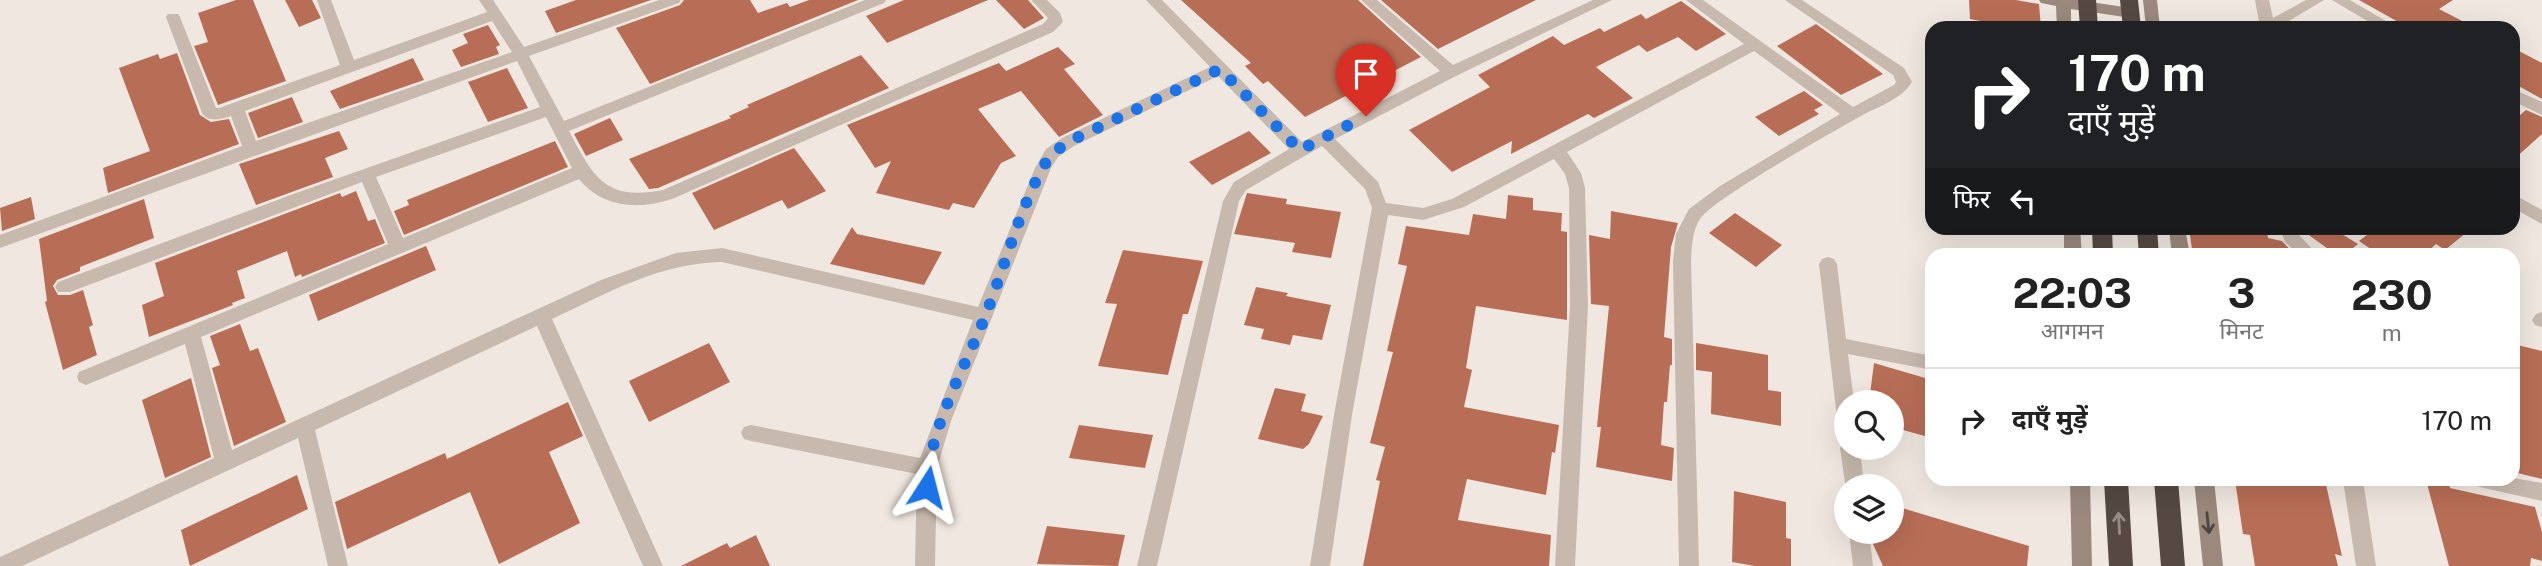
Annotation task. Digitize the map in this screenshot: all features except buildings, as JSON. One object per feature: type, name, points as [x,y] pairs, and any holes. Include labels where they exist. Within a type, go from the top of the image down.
[{"type":"highway","points":[[2087,3],[2089,21]]},
{"type":"highway","points":[[2116,486],[2121,566]]},
{"type":"highway","points":[[2166,486],[2173,566]]},
{"type":"street","points":[[324,0],[348,68]]},
{"type":"street","points":[[486,0],[520,53],[548,110],[590,184],[600,192],[617,198],[639,201],[666,195],[1048,28],[1056,22],[1055,16],[1038,0]]},
{"type":"street","points":[[621,0],[629,15]]},
{"type":"street","points":[[0,242],[251,149],[674,0]]},
{"type":"street","points":[[559,129],[877,0]]},
{"type":"street","points":[[1153,0],[1300,150]]},
{"type":"street","points":[[1368,0],[1451,72]]},
{"type":"street","points":[[1147,566],[1231,201],[1240,187],[1300,150],[1451,72],[1584,4],[1605,0]]},
{"type":"street","points":[[1693,0],[1852,114]]},
{"type":"street","points":[[1689,566],[1682,261],[1685,234],[1695,213],[1726,190],[1852,114],[1899,89],[1904,82],[1899,72],[1792,0]]},
{"type":"street","points":[[2046,0],[2087,3],[2131,14]]},
{"type":"street","points":[[2150,0],[2152,21]]},
{"type":"street","points":[[2262,0],[2266,21]]},
{"type":"street","points":[[2280,21],[2318,0]]},
{"type":"street","points":[[2339,0],[2378,21]]},
{"type":"street","points":[[2063,2],[2064,21]]},
{"type":"street","points":[[173,17],[210,113],[220,114],[494,15]]},
{"type":"street","points":[[1380,208],[1408,214],[1441,210],[1754,45]]},
{"type":"street","points":[[925,566],[928,468],[942,421],[1031,192],[1052,153],[1068,142],[1220,69]]},
{"type":"street","points":[[2520,98],[2542,109]]},
{"type":"street","points":[[236,108],[251,149]]},
{"type":"street","points":[[64,287],[548,110]]},
{"type":"street","points":[[1320,566],[1343,415],[1380,208],[1372,186],[1324,138]]},
{"type":"street","points":[[1557,150],[1573,173],[1577,188],[1580,306],[1565,566]]},
{"type":"street","points":[[86,377],[582,171]]},
{"type":"street","points":[[368,174],[397,248]]},
{"type":"street","points":[[2520,204],[2542,218]]},
{"type":"street","points":[[1,566],[661,263],[702,254],[722,256],[985,316]]},
{"type":"street","points":[[1828,264],[1843,390]]},
{"type":"street","points":[[542,316],[653,566]]},
{"type":"street","points":[[191,333],[225,462]]},
{"type":"street","points":[[1838,345],[1925,362]]},
{"type":"street","points":[[304,425],[338,566]]},
{"type":"street","points":[[751,433],[928,468]]},
{"type":"street","points":[[2080,486],[2082,566]]},
{"type":"street","points":[[2205,486],[2213,566]]},
{"type":"street","points":[[2354,486],[2366,566]]},
{"type":"street","points":[[2520,486],[2542,492]]},
{"type":"street","points":[[1860,544],[1863,566]]},
{"type":"route","points":[[927,487],[928,468],[942,421],[1031,192],[1052,153],[1068,142],[1220,69],[1300,150],[1366,116]]}]
